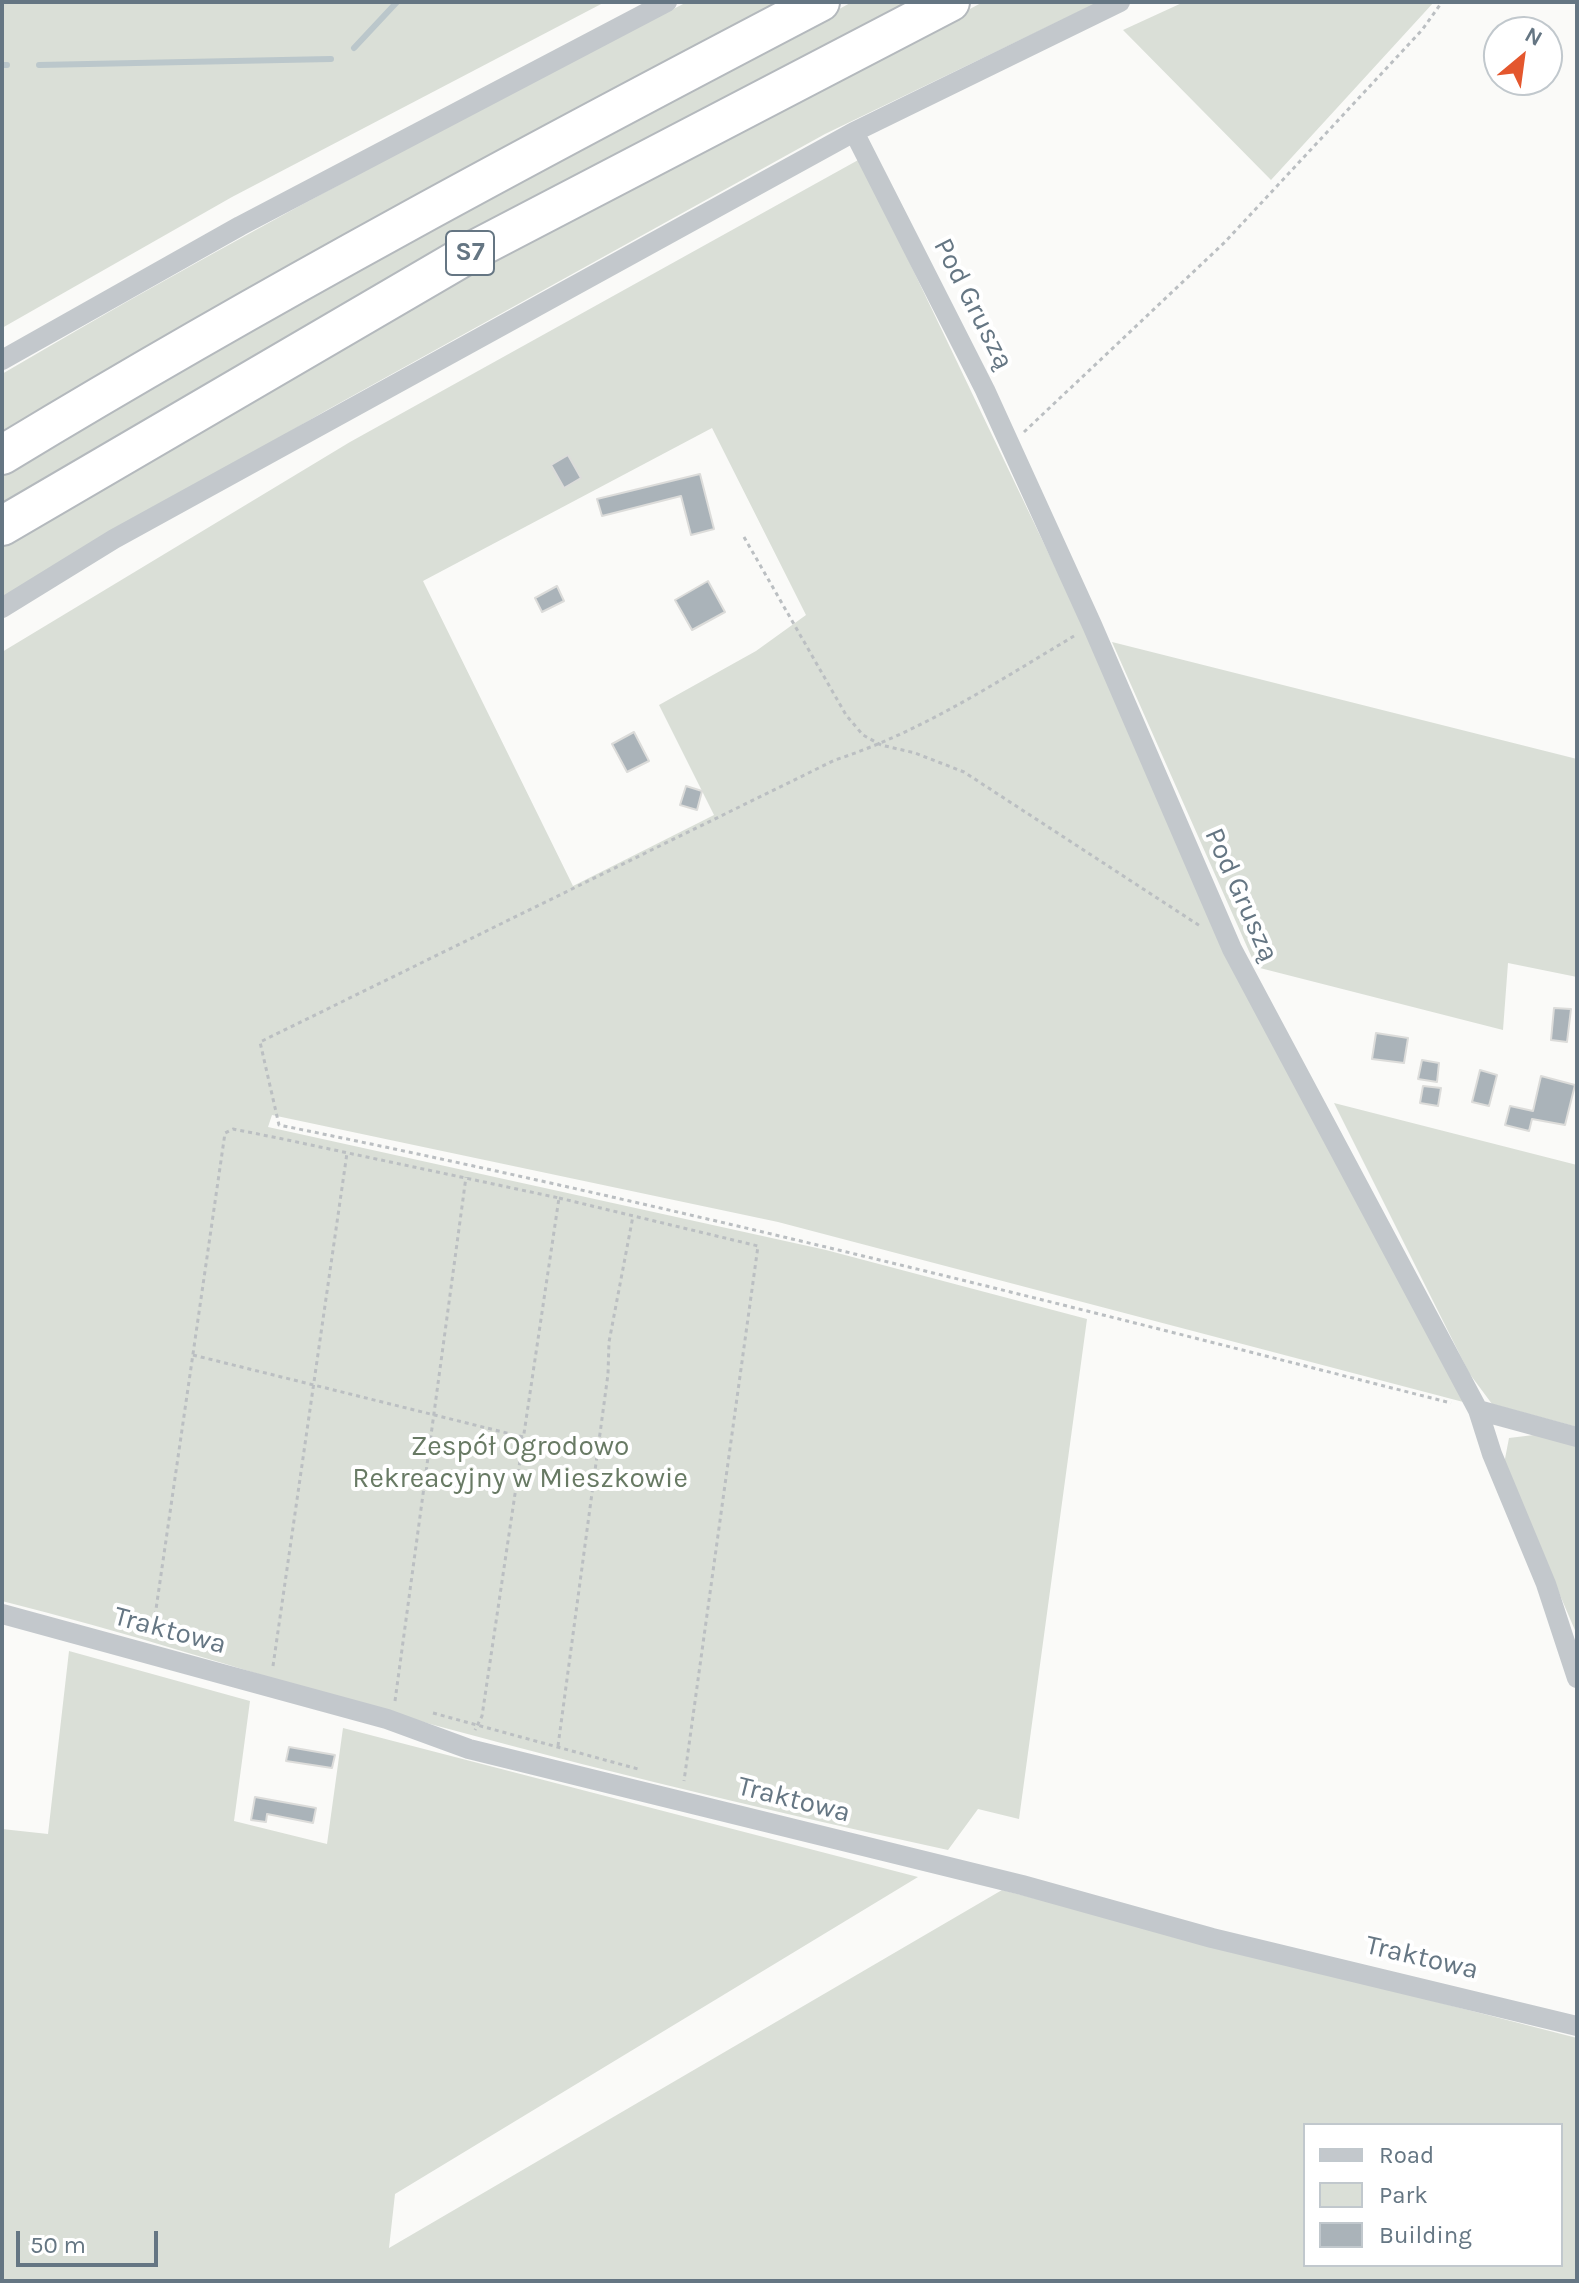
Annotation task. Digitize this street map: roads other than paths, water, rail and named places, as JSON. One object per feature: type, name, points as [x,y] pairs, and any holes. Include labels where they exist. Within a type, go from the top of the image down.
[{"type":"highway","name":"S7","points":[[2,455],[185,344],[434,204],[820,2]]},
{"type":"highway","name":"S7","points":[[2,526],[478,248],[950,2]]},
{"type":"street","points":[[2,360],[240,226],[667,2]]},
{"type":"street","points":[[2,608],[114,539],[854,132],[1120,2]]},
{"type":"street","name":"Pod Gruszą","points":[[854,132],[985,390],[1008,447],[1092,625],[1232,949],[1478,1410],[1492,1454],[1546,1584],[1577,1678]]},
{"type":"street","points":[[1478,1410],[1577,1437]]},
{"type":"street","name":"Traktowa","points":[[2,1614],[387,1719],[469,1749],[1022,1885],[1212,1938],[1577,2026]]},
{"type":"waterway","points":[[354,48],[397,2]]},
{"type":"waterway","points":[[39,65],[331,59]]},
{"type":"waterway","points":[[2,65],[7,65]]},
{"type":"park label","name":"Zespół Ogrodowo Rekreacyjny w Mieszkowie","points":[[520,1463]]}]
